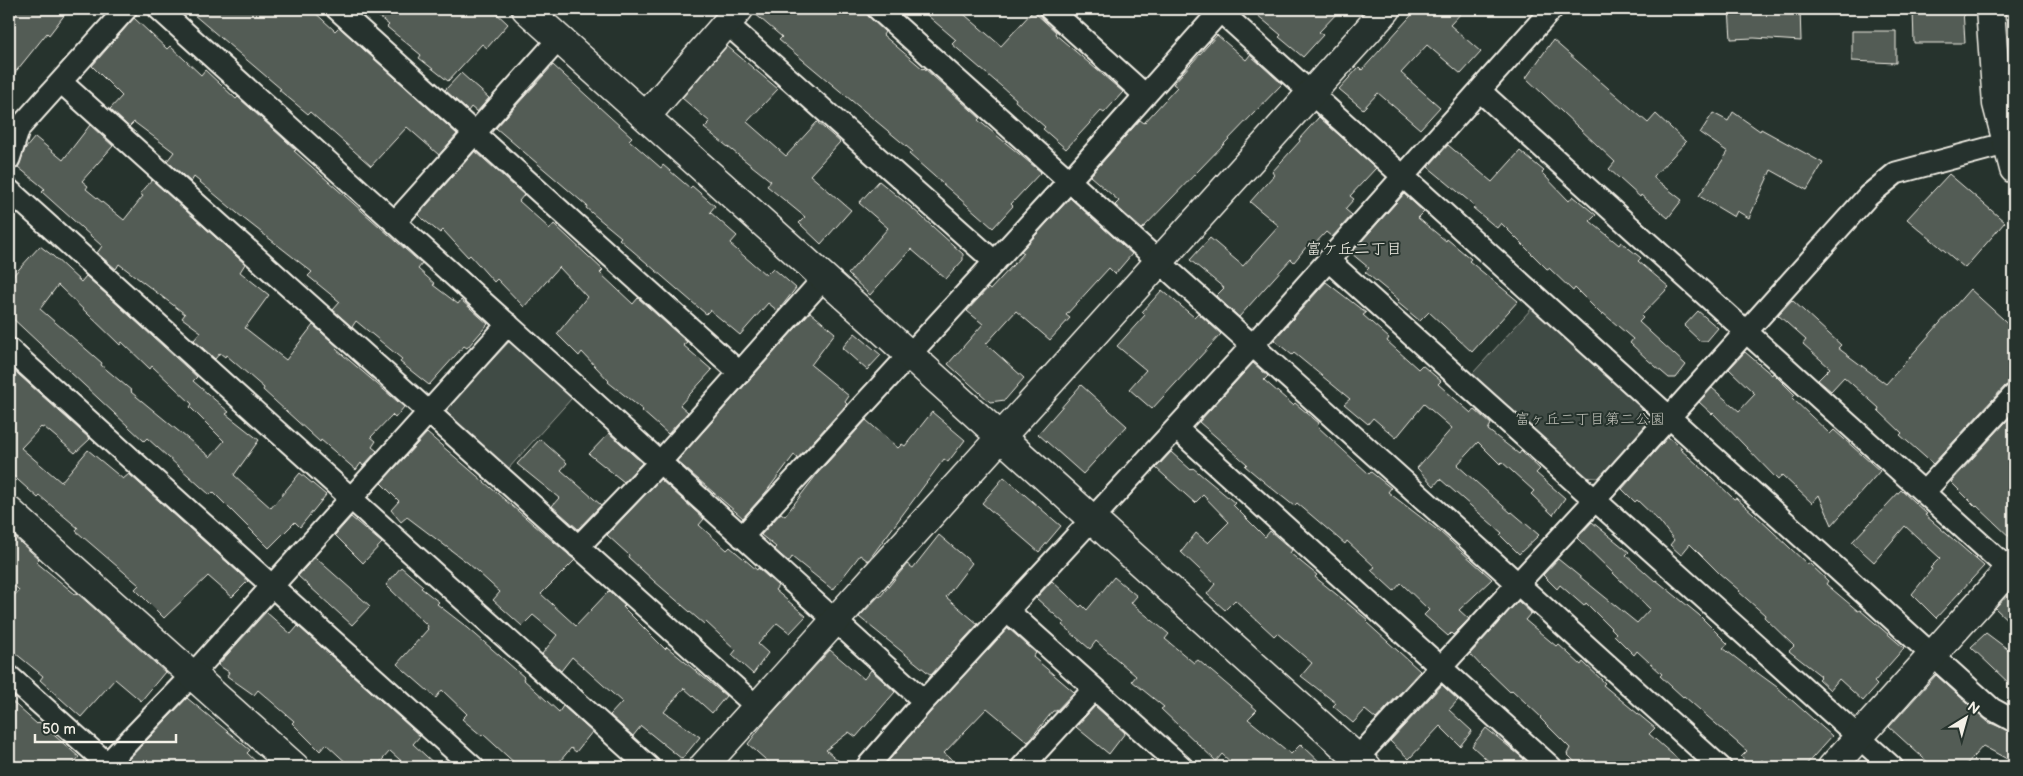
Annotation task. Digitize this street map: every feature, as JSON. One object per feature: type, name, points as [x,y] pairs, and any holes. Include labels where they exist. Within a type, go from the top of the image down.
[{"type":"street","points":[[9,159],[19,128],[126,9]]},
{"type":"street","points":[[160,9],[924,701]]},
{"type":"street","points":[[337,9],[740,373]]},
{"type":"street","points":[[526,9],[1092,518],[1357,764],[1517,583],[1594,501],[1668,416],[1868,196],[1896,173],[2008,143]]},
{"type":"street","points":[[878,9],[1720,767]]},
{"type":"street","points":[[1050,9],[1145,95]]},
{"type":"street","points":[[703,767],[1386,9]]},
{"type":"street","points":[[867,767],[924,701],[1092,518],[1177,429],[1552,9]]},
{"type":"street","points":[[1990,9],[1997,104],[2014,170]]},
{"type":"street","points":[[742,536],[1069,181],[1220,10],[1310,94],[1992,709],[2014,721]]},
{"type":"street","points":[[646,116],[732,16],[995,262]]},
{"type":"street","points":[[395,222],[559,39]]},
{"type":"street","points":[[61,82],[757,707]]},
{"type":"street","points":[[1480,91],[1924,492],[2013,569],[1932,655],[1832,767]]},
{"type":"street","points":[[9,190],[649,767]]},
{"type":"street","points":[[1328,260],[1892,767]]},
{"type":"street","points":[[578,547],[660,462],[824,278]]},
{"type":"street","points":[[9,676],[108,766],[508,324]]},
{"type":"street","points":[[9,349],[473,767]]},
{"type":"street","points":[[1924,492],[2014,395]]},
{"type":"street","points":[[1177,429],[1551,767]]},
{"type":"street","points":[[9,510],[295,767]]},
{"type":"street","points":[[1008,611],[1182,767]]},
{"type":"street","points":[[1022,767],[1094,689]]},
{"type":"green space","name":"富ヶ丘二丁目第二公園","points":[[1533,307],[1644,406],[1648,422],[1599,478],[1585,477],[1472,374]]},
{"type":"green space","points":[[509,342],[572,398],[508,469],[443,412]]},
{"type":"building","points":[[19,9],[69,9],[49,35],[47,33],[9,80],[9,22]]},
{"type":"building","points":[[187,9],[311,9],[335,31],[339,27],[457,134],[439,155],[407,127],[371,166],[310,112],[308,114],[279,90],[281,89]]},
{"type":"building","points":[[369,9],[492,9],[508,24],[487,48],[482,44],[448,81],[419,58],[421,55],[387,27],[389,25]]},
{"type":"building","points":[[754,9],[861,9],[885,32],[883,35],[924,68],[980,118],[978,120],[1041,172],[1011,204],[1013,206],[993,228],[909,154],[912,151],[779,40],[782,37],[754,13]]},
{"type":"building","points":[[920,9],[958,9],[1001,46],[1033,11],[1056,32],[1055,34],[1123,92],[1104,113],[1101,111],[1066,149],[1043,129],[1045,127],[1015,101],[1016,99],[952,44],[956,40]]},
{"type":"building","points":[[1250,9],[1341,9],[1319,32],[1323,35],[1303,57],[1279,37],[1281,35]]},
{"type":"building","points":[[1417,9],[1465,9],[1450,25],[1481,52],[1461,74],[1427,45],[1401,73],[1440,107],[1420,129],[1378,93],[1363,109],[1339,89],[1359,67],[1362,70]]},
{"type":"building","points":[[1729,9],[1800,9],[1801,41],[1754,38],[1731,39]]},
{"type":"building","points":[[1963,9],[1965,43],[1914,43],[1913,10]]},
{"type":"building","points":[[134,18],[167,49],[170,46],[201,75],[205,70],[236,99],[238,97],[296,150],[294,151],[422,264],[418,269],[435,284],[433,285],[458,304],[461,300],[488,324],[467,348],[464,346],[429,385],[400,362],[402,359],[356,321],[352,327],[333,310],[340,302],[308,276],[312,272],[194,177],[191,182],[167,161],[174,152],[134,122],[129,127],[110,109],[122,96],[92,66]]},
{"type":"building","points":[[1852,31],[1896,31],[1896,63],[1852,61]]},
{"type":"building","points":[[1217,35],[1246,60],[1250,55],[1282,84],[1142,229],[1115,205],[1119,201],[1090,176],[1140,120],[1144,123],[1177,87],[1173,84]]},
{"type":"building","points":[[1553,40],[1648,123],[1656,114],[1686,142],[1654,176],[1654,178],[1682,200],[1668,218],[1641,195],[1640,197],[1609,169],[1615,162],[1526,78]]},
{"type":"building","points":[[727,46],[778,89],[747,122],[786,156],[817,122],[840,142],[810,175],[851,210],[821,244],[799,223],[805,217],[767,186],[771,181],[704,128],[710,122],[682,98]]},
{"type":"building","points":[[553,65],[632,137],[629,140],[661,168],[663,165],[715,206],[710,212],[737,236],[730,244],[766,275],[773,268],[796,288],[778,311],[768,303],[740,335],[710,310],[706,314],[619,239],[621,237],[586,208],[587,206],[496,128]]},
{"type":"building","points":[[461,73],[489,98],[477,112],[471,107],[468,111],[445,90]]},
{"type":"building","points":[[1733,112],[1760,131],[1761,129],[1823,163],[1807,190],[1771,170],[1749,218],[1737,211],[1734,217],[1699,196],[1728,152],[1700,133],[1713,113],[1728,121]]},
{"type":"building","points":[[1319,117],[1376,168],[1350,196],[1354,199],[1345,209],[1352,215],[1332,237],[1326,232],[1310,249],[1307,246],[1294,262],[1291,259],[1239,317],[1216,296],[1224,288],[1190,260],[1210,238],[1243,266],[1279,226],[1250,202],[1274,175],[1272,172]]},
{"type":"building","points":[[90,125],[113,146],[82,181],[88,186],[86,189],[124,220],[143,196],[140,194],[152,180],[245,264],[240,272],[269,295],[245,328],[286,360],[313,325],[338,347],[336,349],[404,407],[395,418],[392,415],[371,437],[376,441],[372,447],[377,451],[363,466],[361,463],[356,470],[321,440],[320,442],[263,390],[264,388],[226,355],[225,357],[220,353],[215,359],[194,340],[201,332],[182,318],[185,314],[119,264],[116,269],[97,253],[102,246],[42,192],[45,189],[18,167],[25,149],[35,137],[63,160]]},
{"type":"building","points":[[1448,145],[1492,182],[1520,151],[1544,171],[1542,173],[1569,201],[1573,196],[1596,215],[1590,221],[1619,245],[1621,242],[1641,258],[1638,261],[1669,287],[1641,316],[1643,318],[1639,322],[1686,365],[1676,378],[1669,378],[1648,360],[1630,343],[1633,339],[1603,313],[1602,315],[1575,288],[1573,291],[1549,268],[1547,269],[1501,223],[1497,228],[1473,208],[1475,206],[1428,167]]},
{"type":"building","points":[[475,151],[524,195],[519,201],[550,229],[554,224],[603,270],[600,273],[633,304],[638,298],[687,342],[683,345],[712,370],[680,405],[688,412],[668,434],[643,410],[608,382],[582,352],[579,356],[557,334],[587,297],[559,267],[524,307],[497,279],[494,282],[470,255],[468,257],[443,230],[440,233],[418,215]]},
{"type":"building","points":[[1949,174],[2005,222],[1965,268],[1907,219]]},
{"type":"building","points":[[879,181],[963,254],[963,260],[946,279],[911,249],[870,295],[848,274],[888,228],[859,203]]},
{"type":"building","points":[[1404,194],[1424,212],[1418,218],[1446,241],[1447,239],[1471,259],[1469,261],[1518,301],[1472,352],[1429,312],[1420,321],[1397,302],[1399,300],[1365,272],[1369,268],[1351,253]]},
{"type":"building","points":[[1070,198],[1132,254],[1115,274],[1109,268],[1066,315],[1070,318],[1050,340],[1016,311],[986,344],[1024,378],[1005,400],[990,402],[948,364],[983,324],[967,311],[988,288],[990,290],[1024,253],[1021,251]]},
{"type":"building","points":[[40,246],[81,282],[86,276],[197,377],[193,381],[229,412],[226,414],[259,440],[234,475],[271,508],[300,473],[326,495],[300,527],[295,522],[269,548],[213,492],[210,495],[147,438],[144,441],[9,315],[9,280]],"holes":[[[58,285],[120,345],[122,342],[150,369],[152,366],[192,404],[190,407],[224,441],[210,457],[131,392],[101,365],[102,363],[40,309]]]},
{"type":"building","points":[[1326,282],[1366,313],[1363,315],[1389,338],[1387,341],[1418,369],[1422,365],[1441,381],[1438,384],[1471,413],[1475,410],[1491,424],[1488,430],[1519,454],[1521,451],[1540,469],[1536,473],[1565,498],[1553,515],[1531,494],[1534,491],[1502,462],[1500,464],[1478,442],[1457,465],[1539,535],[1519,554],[1500,535],[1502,533],[1440,479],[1434,486],[1417,468],[1452,428],[1424,404],[1396,438],[1373,418],[1368,424],[1344,404],[1350,399],[1294,353],[1292,355],[1274,340]]},
{"type":"building","points":[[1970,289],[2014,329],[2014,383],[2005,386],[1933,464],[1900,435],[1902,433],[1878,410],[1879,408],[1844,377],[1831,391],[1818,380],[1830,368],[1803,344],[1806,340],[1778,315],[1792,300],[1841,345],[1838,348],[1886,384]]},
{"type":"building","points":[[1162,290],[1194,317],[1198,313],[1221,334],[1152,409],[1129,389],[1146,370],[1117,346],[1145,315],[1142,312]]},
{"type":"building","points":[[1698,311],[1718,328],[1707,341],[1700,341],[1684,326]]},
{"type":"building","points":[[810,312],[835,333],[811,365],[849,396],[845,402],[847,404],[798,458],[794,455],[766,492],[743,518],[677,461]]},
{"type":"building","points":[[855,333],[881,355],[867,370],[842,348]]},
{"type":"building","points":[[1745,352],[1772,375],[1773,373],[1795,395],[1792,398],[1830,434],[1834,430],[1880,471],[1832,525],[1819,495],[1812,503],[1782,475],[1778,480],[1713,413],[1699,402],[1712,388],[1739,411],[1755,394],[1729,369]]},
{"type":"building","points":[[1253,363],[1268,376],[1264,380],[1293,405],[1295,403],[1319,423],[1317,426],[1369,474],[1371,472],[1391,488],[1388,492],[1440,532],[1492,579],[1459,610],[1469,619],[1453,635],[1451,633],[1448,636],[1424,615],[1429,610],[1401,583],[1394,591],[1371,570],[1375,567],[1347,541],[1345,544],[1297,503],[1294,506],[1269,486],[1199,422]]},
{"type":"building","points":[[9,366],[90,439],[75,453],[44,427],[41,427],[21,448],[61,482],[88,450],[123,479],[129,474],[248,581],[232,597],[208,576],[164,618],[135,589],[139,585],[76,531],[78,528],[40,496],[38,498],[9,472]]},
{"type":"building","points":[[1081,385],[1127,426],[1083,474],[1038,434]]},
{"type":"building","points":[[932,412],[965,440],[948,462],[944,459],[868,561],[860,555],[833,590],[792,557],[789,562],[774,549],[776,547],[761,535],[781,513],[785,516],[817,474],[866,420],[898,448],[902,444],[905,446]]},
{"type":"building","points":[[2014,413],[2014,541],[1951,482]]},
{"type":"building","points":[[427,433],[575,560],[541,594],[576,626],[609,591],[625,605],[623,607],[665,649],[667,647],[726,696],[712,713],[684,688],[664,712],[700,737],[682,759],[641,726],[633,736],[610,715],[622,702],[572,657],[561,671],[542,654],[557,635],[533,615],[522,626],[493,600],[500,592],[468,563],[407,517],[401,522],[391,510],[399,501],[381,483]]},
{"type":"building","points":[[609,433],[642,463],[624,482],[589,454]]},
{"type":"building","points":[[1668,437],[1682,448],[1680,449],[1734,499],[1736,498],[1754,514],[1807,564],[1809,563],[1828,581],[1826,584],[1904,648],[1874,682],[1877,685],[1863,701],[1839,679],[1830,690],[1818,679],[1821,676],[1789,651],[1794,646],[1764,617],[1765,615],[1690,544],[1681,555],[1670,545],[1674,540],[1659,521],[1622,489]]},
{"type":"building","points":[[540,439],[567,463],[561,470],[601,505],[578,529],[552,506],[559,498],[517,464]]},
{"type":"building","points":[[1171,452],[1191,470],[1193,468],[1235,503],[1233,505],[1265,537],[1270,531],[1292,550],[1290,553],[1317,575],[1315,577],[1368,620],[1366,622],[1420,671],[1376,719],[1365,710],[1353,723],[1333,706],[1336,703],[1301,676],[1312,663],[1277,633],[1274,636],[1235,600],[1225,610],[1207,594],[1215,584],[1181,552],[1196,533],[1208,543],[1229,522],[1203,495],[1195,503],[1156,468]]},
{"type":"building","points":[[1004,477],[1061,526],[1039,552],[982,503]]},
{"type":"building","points":[[660,479],[704,519],[699,525],[727,550],[730,547],[757,570],[758,568],[778,586],[775,590],[806,616],[790,633],[777,623],[758,644],[768,653],[753,674],[732,655],[736,650],[706,622],[704,624],[654,581],[607,535]]},
{"type":"building","points":[[1901,490],[1927,514],[1925,515],[1984,566],[1936,618],[1912,594],[1932,569],[1930,568],[1940,558],[1905,526],[1874,562],[1852,542]]},
{"type":"building","points":[[351,517],[382,543],[363,563],[335,535]]},
{"type":"building","points":[[1592,522],[1629,552],[1626,555],[1655,581],[1699,615],[1728,644],[1723,648],[1777,687],[1832,736],[1804,767],[1769,767],[1762,760],[1755,767],[1752,767],[1741,757],[1747,751],[1683,697],[1637,651],[1634,655],[1614,635],[1616,633],[1586,603],[1584,606],[1560,585],[1557,589],[1543,575],[1558,559],[1637,623],[1650,609],[1577,538]]},
{"type":"building","points":[[939,535],[972,563],[946,597],[978,624],[931,675],[859,617],[880,597],[907,564],[913,568]]},
{"type":"building","points":[[13,536],[39,559],[36,562],[75,594],[77,593],[165,672],[141,701],[115,679],[81,717],[40,680],[43,676],[9,648],[9,602],[19,590],[9,581],[9,541]]},
{"type":"building","points":[[314,558],[370,606],[352,625],[298,576]]},
{"type":"building","points":[[401,567],[423,586],[421,588],[439,602],[437,604],[468,628],[524,677],[523,679],[559,712],[563,706],[592,732],[576,752],[571,748],[555,767],[519,767],[483,734],[482,736],[462,719],[467,714],[442,690],[436,698],[397,664],[428,629],[428,626],[386,585]]},
{"type":"building","points":[[1114,577],[1137,596],[1131,603],[1169,634],[1165,639],[1194,663],[1198,660],[1257,710],[1248,719],[1291,754],[1301,744],[1325,767],[1236,767],[1222,754],[1216,761],[1161,709],[1164,707],[1132,681],[1136,676],[1096,641],[1090,649],[1062,625],[1064,623],[1036,598],[1052,581],[1080,607],[1082,605],[1087,610]]},
{"type":"building","points":[[2010,592],[2014,595],[2014,626],[1995,608]]},
{"type":"building","points":[[1518,601],[1531,613],[1525,620],[1556,646],[1558,644],[1581,665],[1583,662],[1605,683],[1603,685],[1655,728],[1649,734],[1687,767],[1593,767],[1584,759],[1578,765],[1567,754],[1570,748],[1541,717],[1512,690],[1510,692],[1484,669],[1470,654]]},
{"type":"building","points":[[266,612],[291,634],[298,626],[420,736],[413,744],[438,767],[408,767],[390,751],[376,767],[351,767],[326,744],[320,751],[292,723],[294,721],[258,690],[254,695],[227,676],[229,672],[218,665]]},
{"type":"building","points":[[1008,628],[1036,653],[1033,657],[1074,692],[1056,711],[1053,711],[1028,742],[987,708],[944,753],[961,767],[883,767],[933,709]]},
{"type":"building","points":[[1986,633],[2014,654],[2014,688],[1971,647]]},
{"type":"building","points":[[830,650],[864,679],[871,670],[895,692],[856,737],[849,732],[826,750],[846,767],[774,767],[748,744],[767,719]]},
{"type":"building","points":[[1936,675],[1988,722],[2014,733],[2014,747],[2007,759],[1983,746],[1964,767],[1933,767],[1889,727]]},
{"type":"building","points":[[1442,685],[1458,700],[1449,710],[1472,731],[1460,746],[1440,726],[1409,759],[1390,741]]},
{"type":"building","points":[[187,698],[250,750],[247,753],[262,767],[130,767],[125,763]]},
{"type":"building","points":[[9,699],[79,757],[71,767],[9,767]]},
{"type":"building","points":[[1095,706],[1125,733],[1109,754],[1076,727]]},
{"type":"building","points":[[1486,728],[1524,759],[1517,767],[1495,767],[1472,746]]},
{"type":"district","name":"富ケ丘二丁目","points":[[1354,248]]}]
